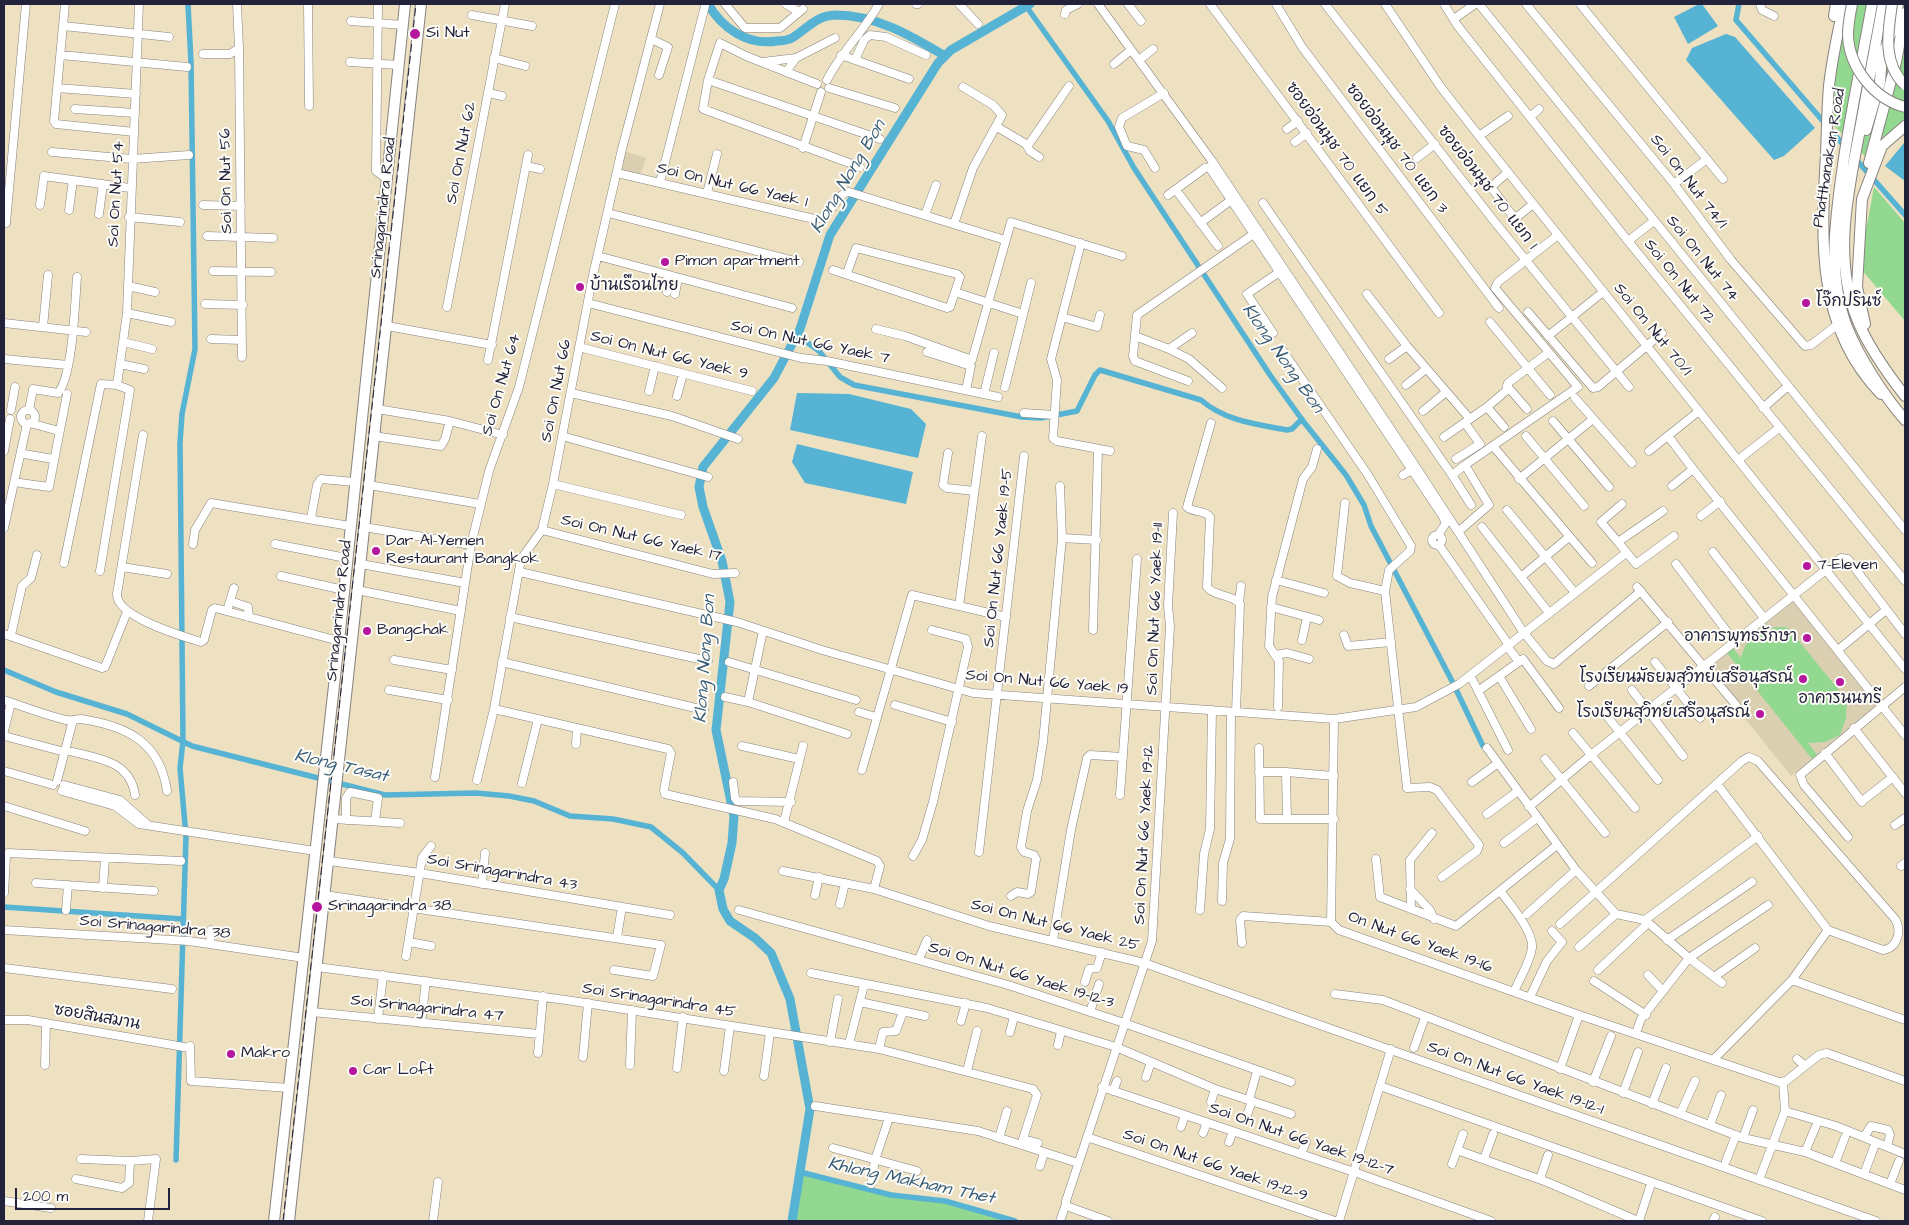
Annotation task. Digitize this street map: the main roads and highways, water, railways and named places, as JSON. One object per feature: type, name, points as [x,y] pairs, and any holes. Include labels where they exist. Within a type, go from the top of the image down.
[{"type":"main road","name":"Srinagarindra Road","points":[[274,1221],[339,641],[346,558],[405,4]]},
{"type":"main road","name":"Srinagarindra Road","points":[[289,1221],[421,4]]},
{"type":"main road","points":[[1836,4],[1823,105],[1825,135],[1823,254],[1826,280],[1837,325],[1846,347],[1873,386],[1903,418]]},
{"type":"main road","points":[[1825,135],[1829,85],[1844,4]]},
{"type":"main road","points":[[1852,4],[1848,34],[1853,60],[1874,88],[1889,100],[1905,107]]},
{"type":"main road","name":"Phatthanakan Road","points":[[1872,4],[1847,136],[1833,231],[1833,256],[1839,295],[1847,326],[1861,356],[1903,418]]},
{"type":"main road","name":"Phatthanakan Road","points":[[1883,4],[1858,151],[1846,209],[1844,264],[1848,290],[1857,319],[1871,347],[1905,396]]},
{"type":"main road","points":[[1892,4],[1888,53],[1892,67],[1905,85]]},
{"type":"main road","points":[[1858,151],[1880,82],[1882,56],[1894,26],[1898,4]]},
{"type":"main road","points":[[1871,347],[1857,287],[1863,195],[1896,62],[1905,13]]},
{"type":"main road","points":[[1871,164],[1882,146],[1905,126]]},
{"type":"main road","points":[[364,394],[379,395]]},
{"type":"water","points":[[1702,4],[1718,26],[1688,44],[1674,17]]},
{"type":"water","points":[[1726,34],[1735,37],[1815,128],[1784,156],[1774,160],[1686,60],[1692,48]]},
{"type":"water","points":[[1905,143],[1905,181],[1885,166]]},
{"type":"water","points":[[797,393],[849,394],[911,409],[926,424],[918,458],[790,430]]},
{"type":"water","points":[[797,444],[913,472],[906,504],[805,483],[792,462]]},
{"type":"waterway","points":[[176,1160],[186,836],[180,768],[183,741],[180,443],[182,414],[195,349],[191,62],[188,4]]},
{"type":"waterway","points":[[708,4],[720,21],[728,28],[756,41],[787,40],[822,18],[835,15],[850,16],[879,22],[906,34],[945,56]]},
{"type":"waterway","name":"Klong Nong Bon","points":[[792,1221],[810,1109],[790,999],[771,953],[755,938],[730,921],[723,909],[719,890],[724,879],[732,843],[734,816],[716,730],[730,602],[722,561],[703,507],[699,487],[703,467],[774,378],[800,329],[830,235],[938,63],[951,50],[1030,4]]},
{"type":"waterway","points":[[1739,4],[1736,20],[1846,148]]},
{"type":"waterway","name":"Klong Nong Bon","points":[[1026,6],[1108,121],[1134,168],[1270,375],[1303,421],[1346,475],[1364,505],[1371,526],[1452,681],[1483,746]]},
{"type":"waterway","points":[[1854,157],[1905,215]]},
{"type":"waterway","points":[[797,335],[819,351],[840,377],[854,385],[1022,417],[1041,418],[1077,411],[1095,375],[1100,370],[1201,400],[1220,413],[1241,421],[1287,430],[1292,429],[1302,419]]},
{"type":"waterway","name":"Klong Tasat","points":[[4,670],[56,692],[127,714],[192,746],[385,795],[476,793],[509,796],[534,801],[570,816],[613,819],[651,827],[683,853],[719,890]]},
{"type":"waterway","points":[[4,907],[183,919]]},
{"type":"waterway","name":"Khlong Makham Thet","points":[[800,1172],[891,1195],[945,1201],[1015,1221]]},
{"type":"railway","points":[[283,1221],[416,4]]},
{"type":"place","name":"Si Nut","points":[[415,34]]},
{"type":"place","name":"Pimon apartment","points":[[665,262]]},
{"type":"place","name":"บ้านเรือนไทย","points":[[580,287]]},
{"type":"place","name":"โจ๊กปรินซ์","points":[[1806,303]]},
{"type":"place","name":"Dar Al-Yemen Restaurant Bangkok","points":[[376,551]]},
{"type":"place","name":"7-Eleven","points":[[1807,566]]},
{"type":"place","name":"Bangchak","points":[[367,631]]},
{"type":"place","name":"อาคารพุทธรักษา","points":[[1807,638]]},
{"type":"place","name":"โรงเรียนมัธยมสุวิทย์เสรีอนุสรณ์","points":[[1803,679]]},
{"type":"place","name":"อาคารนนทรี","points":[[1840,682]]},
{"type":"place","name":"โรงเรียนสุวิทย์เสรีอนุสรณ์","points":[[1760,714]]},
{"type":"place","name":"Srinagarindra 38","points":[[317,907]]},
{"type":"place","name":"Makro","points":[[231,1054]]},
{"type":"place","name":"Car Loft","points":[[353,1071]]}]
